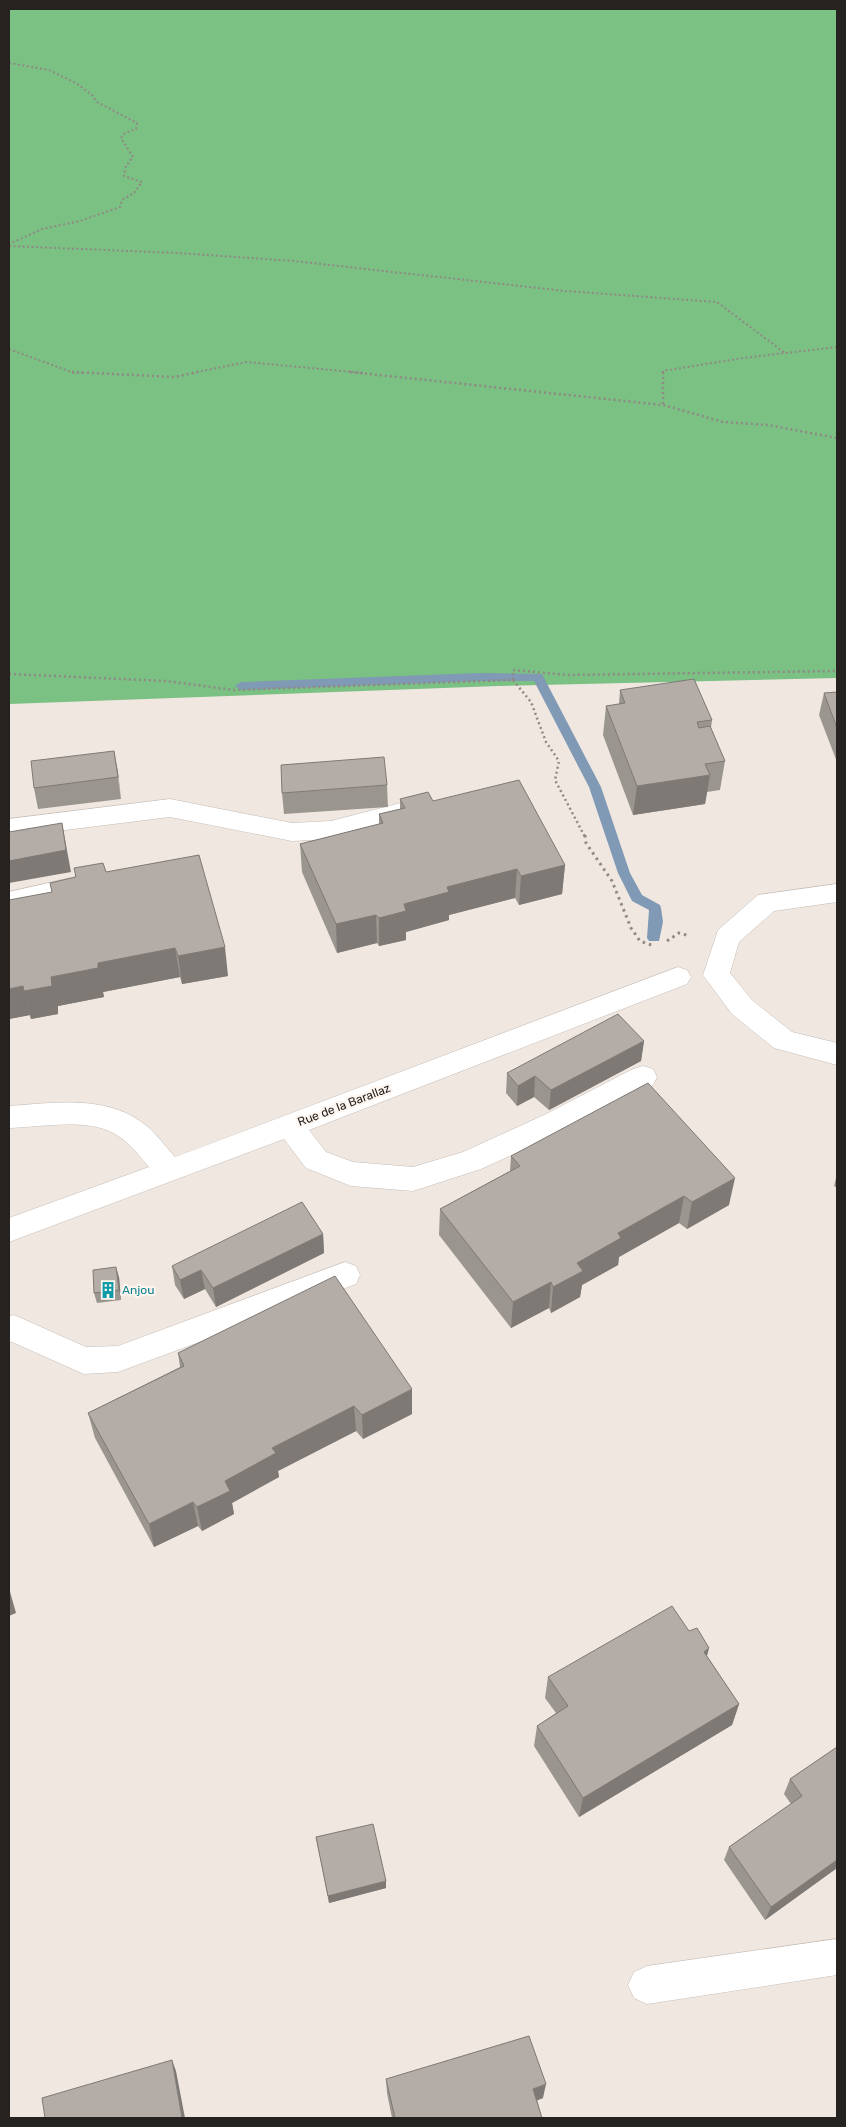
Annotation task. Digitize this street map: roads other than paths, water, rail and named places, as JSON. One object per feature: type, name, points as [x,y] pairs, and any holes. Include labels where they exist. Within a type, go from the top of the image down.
[{"type":"street","points":[[9,828],[170,808],[292,832],[331,830],[438,803]]},
{"type":"street","points":[[9,900],[111,878]]},
{"type":"street","points":[[837,893],[767,902],[727,937],[716,975],[742,1007],[784,1040],[837,1054]]},
{"type":"street","name":"Rue de la Barallaz","points":[[9,1230],[289,1126],[678,976]]},
{"type":"street","points":[[289,1126],[316,1160],[351,1174],[413,1179],[470,1161],[554,1123],[643,1077]]},
{"type":"street","points":[[9,1117],[85,1114],[109,1118],[130,1128],[170,1171]]},
{"type":"street","points":[[9,1329],[14,1328],[84,1361],[118,1359],[345,1275]]},
{"type":"street","points":[[646,1985],[837,1957]]},
{"type":"waterway","points":[[241,686],[480,677],[538,677],[595,787],[624,873],[637,898],[655,908],[654,938]]},
{"type":"place","name":"Anjou","points":[[108,1290]]}]
